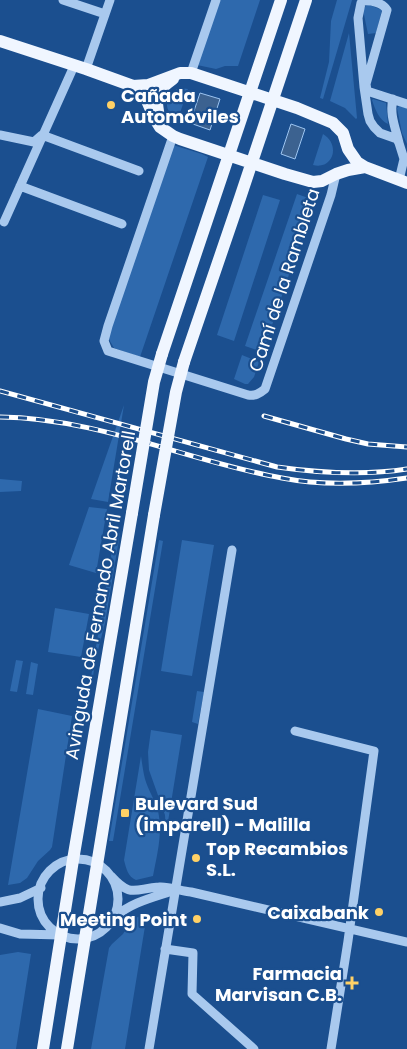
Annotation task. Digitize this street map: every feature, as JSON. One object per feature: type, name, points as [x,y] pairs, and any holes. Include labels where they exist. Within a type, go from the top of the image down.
[{"type":"main road","name":"Avinguda de Fernando Abril Martorell","points":[[43,1049],[154,382],[282,0]]},
{"type":"main road","points":[[67,1049],[154,515],[176,392],[184,362],[306,0]]},
{"type":"main road","points":[[0,41],[133,86],[145,96],[160,127],[173,136],[229,156],[313,182],[322,182],[336,174],[365,167]]},
{"type":"main road","points":[[133,86],[148,85],[180,73],[190,73],[272,99],[333,123],[339,128],[345,138],[348,150],[356,162],[403,181]]},
{"type":"main road","points":[[160,127],[156,106],[157,95],[161,88],[173,79],[190,73]]},
{"type":"main road","points":[[336,174],[344,157],[345,138]]},
{"type":"street","points":[[63,0],[105,14]]},
{"type":"street","points":[[86,69],[110,0]]},
{"type":"street","points":[[190,73],[216,0]]},
{"type":"street","points":[[400,142],[397,139],[380,133],[370,121],[368,114],[358,18],[361,3],[366,0],[383,5],[387,10],[366,87],[367,91],[407,104]]},
{"type":"street","points":[[4,222],[74,66]]},
{"type":"street","points":[[393,99],[391,106],[393,118],[404,159],[403,181]]},
{"type":"street","points":[[0,135],[34,142],[42,135]]},
{"type":"street","points":[[42,135],[139,171]]},
{"type":"street","name":"Camí de la Rambleta","points":[[173,136],[104,341],[108,351],[248,395],[254,396],[265,390],[331,195],[336,174]]},
{"type":"street","points":[[20,186],[122,224]]},
{"type":"street","points":[[149,1049],[232,550]]},
{"type":"street","points":[[295,731],[374,751],[331,1049]]},
{"type":"street","points":[[176,890],[130,906],[122,911],[101,932],[85,938],[69,938],[50,927],[42,915],[39,901],[40,888],[46,876],[55,867],[67,861],[85,860],[97,864],[125,889],[140,891],[160,887],[191,892],[407,942]]},
{"type":"street","points":[[110,922],[116,913],[118,897],[111,876]]},
{"type":"street","points":[[0,902],[20,898],[40,888]]},
{"type":"street","points":[[0,928],[20,934],[61,935]]},
{"type":"street","points":[[165,949],[193,953],[192,994],[254,1049]]},
{"type":"shaded area","points":[[219,0],[260,0],[238,66],[225,66],[216,69],[197,65]]},
{"type":"shaded area","points":[[337,0],[352,0],[323,99],[320,98],[329,62],[331,21]]},
{"type":"shaded area","points":[[367,4],[382,10],[376,33],[368,34],[363,10]]},
{"type":"shaded area","points":[[349,33],[356,119],[345,108],[330,101]]},
{"type":"shaded area","points":[[179,88],[188,89],[178,119],[169,112],[167,103],[170,95]]},
{"type":"shaded area","points":[[200,93],[220,99],[210,130],[190,123]]},
{"type":"shaded area","points":[[373,99],[386,103],[388,124],[378,114]]},
{"type":"shaded area","points":[[399,106],[407,108],[407,144],[402,133],[397,108]]},
{"type":"shaded area","points":[[291,124],[305,129],[295,159],[281,154]]},
{"type":"shaded area","points":[[323,134],[332,144],[332,156],[326,164],[320,166],[313,165]]},
{"type":"shaded area","points":[[173,145],[208,157],[140,357],[114,348],[107,336]]},
{"type":"shaded area","points":[[297,194],[314,200],[263,352],[245,346]]},
{"type":"shaded area","points":[[263,195],[280,200],[234,341],[217,335]]},
{"type":"shaded area","points":[[242,355],[259,362],[254,377],[248,384],[234,379]]},
{"type":"shaded area","points":[[124,405],[108,502],[91,499]]},
{"type":"shaded area","points":[[0,479],[22,481],[21,491],[0,492]]},
{"type":"shaded area","points":[[89,507],[107,509],[96,573],[69,565]]},
{"type":"shaded area","points":[[115,532],[120,533],[105,623],[88,703],[87,701]]},
{"type":"shaded area","points":[[159,540],[163,541],[113,841],[109,841]]},
{"type":"shaded area","points":[[182,540],[214,545],[192,676],[161,671]]},
{"type":"shaded area","points":[[55,608],[89,614],[81,657],[48,652]]},
{"type":"shaded area","points":[[16,660],[23,661],[17,692],[10,691]]},
{"type":"shaded area","points":[[31,662],[38,664],[33,695],[26,694]]},
{"type":"shaded area","points":[[197,691],[204,692],[198,724],[192,722]]},
{"type":"shaded area","points":[[38,709],[72,716],[52,847],[38,861],[27,878],[20,883],[8,885]]},
{"type":"shaded area","points":[[151,730],[182,735],[166,834],[165,815],[149,770],[148,752]]},
{"type":"shaded area","points":[[141,756],[145,779],[158,811],[160,836],[153,876],[136,880],[129,874],[124,860]]},
{"type":"shaded area","points":[[147,914],[125,1049],[91,1049],[109,948],[123,934],[132,919]]},
{"type":"shaded area","points":[[18,952],[31,954],[16,1049],[0,1049],[0,955]]},
{"type":"railway","points":[[0,391],[277,467],[342,473],[407,469]]},
{"type":"railway","points":[[264,416],[368,444],[407,447]]},
{"type":"railway","points":[[0,417],[36,419],[107,432],[247,471],[297,481],[344,483],[376,482],[407,478]]},
{"type":"place","name":"Cañada Automóviles","points":[[111,105]]},
{"type":"place","name":"Bulevard Sud (imparell) - Malilla","points":[[125,813]]},
{"type":"place","name":"Top Recambios S.L.","points":[[196,858]]},
{"type":"place","name":"Caixabank","points":[[379,912]]},
{"type":"place","name":"Meeting Point","points":[[197,919]]},
{"type":"place","name":"Farmacia Marvisan C.B.","points":[[352,983]]}]
